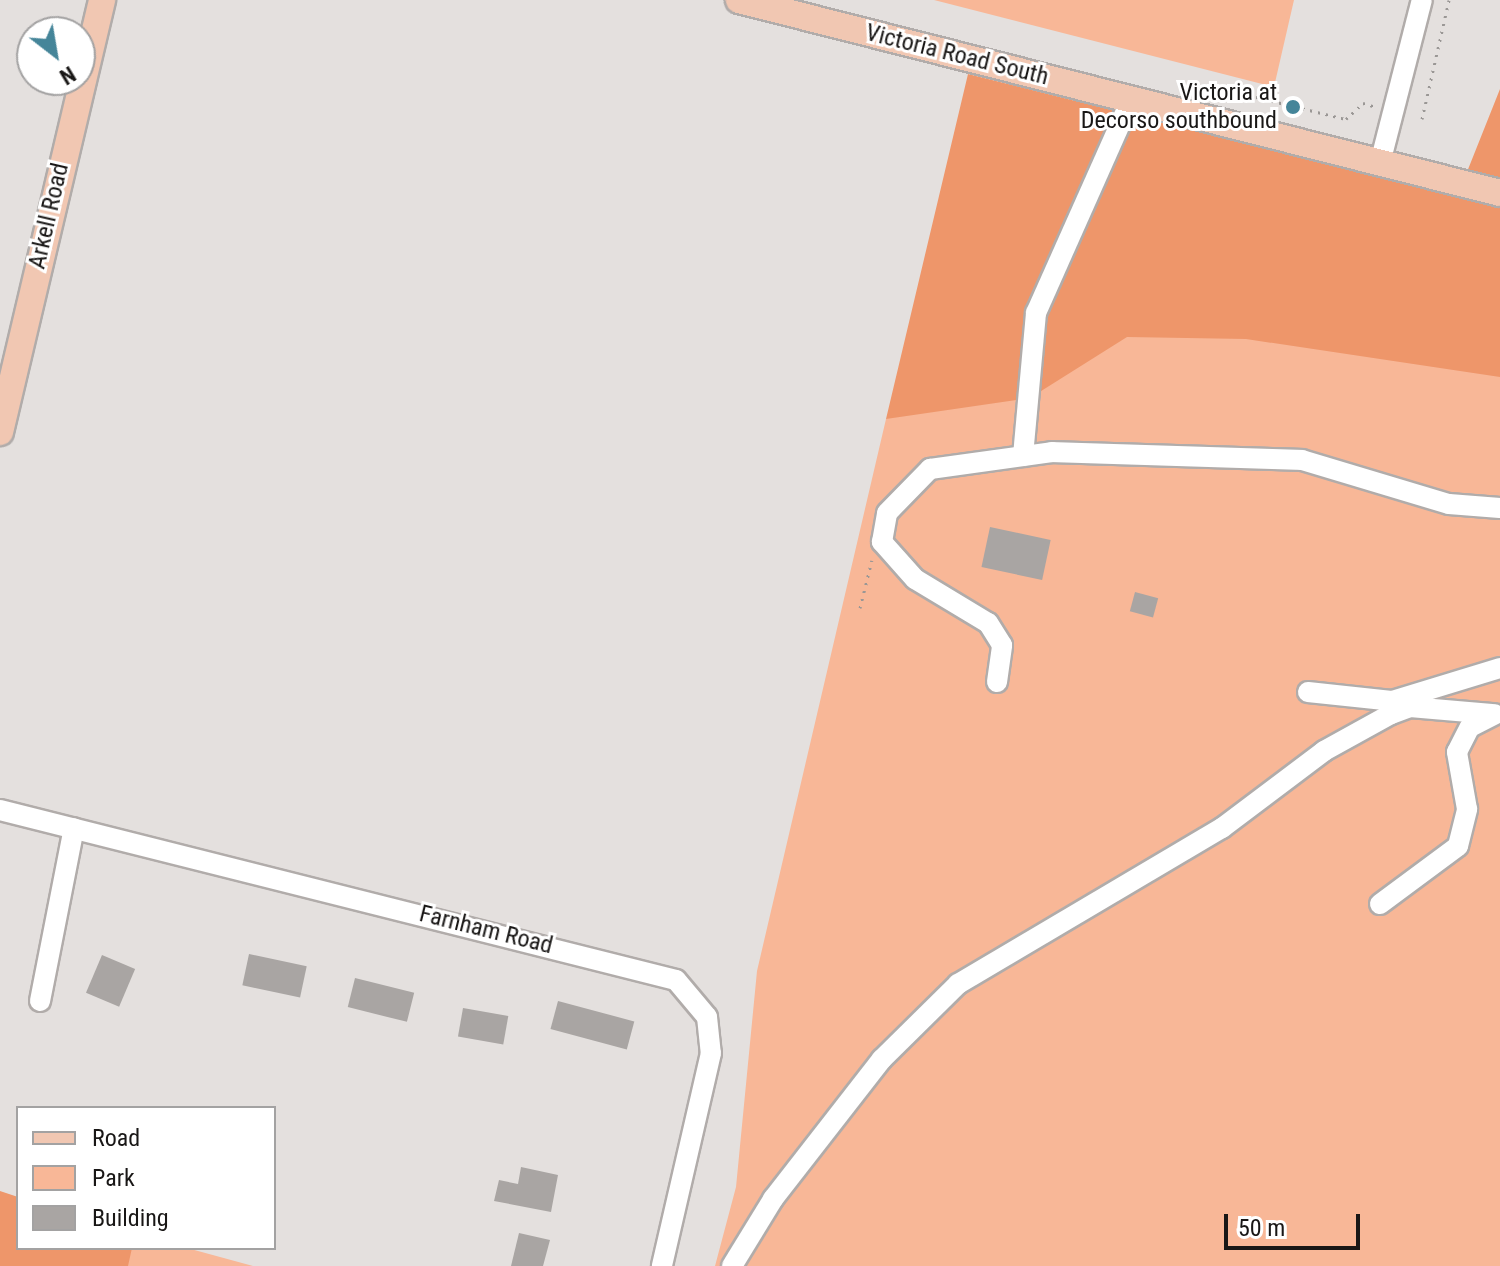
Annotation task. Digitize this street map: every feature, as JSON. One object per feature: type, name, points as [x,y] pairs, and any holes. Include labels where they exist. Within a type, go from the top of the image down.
[{"type":"main road","name":"Arkell Road","points":[[0,432],[102,0]]},
{"type":"main road","name":"Victoria Road South","points":[[739,0],[1500,193]]},
{"type":"street","points":[[1380,163],[1422,0]]},
{"type":"street","points":[[1023,456],[1036,313],[1131,100]]},
{"type":"street","points":[[997,682],[1002,645],[988,623],[901,568],[880,529],[894,503],[930,469],[1023,456],[1178,452],[1302,460],[1449,504],[1500,508]]},
{"type":"street","points":[[1308,692],[1392,701],[1500,668]]},
{"type":"street","points":[[732,1266],[773,1199],[882,1059],[958,984],[1222,828],[1324,751],[1391,714],[1430,707],[1496,714]]},
{"type":"street","points":[[1380,904],[1458,846],[1467,809],[1457,752],[1470,727],[1496,714]]},
{"type":"street","name":"Farnham Road","points":[[0,810],[676,980],[707,1017],[711,1053],[662,1266]]},
{"type":"street","points":[[40,1001],[74,828]]},
{"type":"path","points":[[1422,119],[1449,0]]},
{"type":"path","points":[[1248,95],[1346,119],[1363,103],[1376,107]]},
{"type":"path","points":[[860,608],[880,529]]},
{"type":"green space","points":[[934,0],[1294,0],[1274,87]]},
{"type":"green space","points":[[1110,309],[1500,329],[1500,1266],[715,1266],[736,1187],[757,971],[886,419]]},
{"type":"green space","points":[[131,1250],[194,1250],[253,1266],[127,1266]]},
{"type":"shaded area","points":[[968,74],[1457,197],[1500,89],[1500,377],[1246,339],[1127,337],[1030,398],[886,419]]},
{"type":"shaded area","points":[[0,1191],[16,1196],[16,1250],[132,1250],[128,1266],[0,1266]]},
{"type":"building","points":[[990,527],[1051,540],[1042,580],[981,567]]},
{"type":"building","points":[[1135,592],[1158,598],[1153,618],[1130,611]]},
{"type":"building","points":[[249,954],[307,966],[300,998],[242,985]]},
{"type":"building","points":[[102,955],[135,969],[119,1007],[86,993]]},
{"type":"building","points":[[355,978],[414,993],[407,1022],[348,1007]]},
{"type":"building","points":[[558,1001],[634,1021],[627,1049],[550,1029]]},
{"type":"building","points":[[463,1008],[508,1016],[503,1045],[458,1037]]},
{"type":"building","points":[[521,1167],[558,1175],[551,1212],[494,1201],[499,1180],[518,1184]]},
{"type":"building","points":[[519,1233],[550,1240],[543,1266],[511,1266]]},
{"type":"place","name":"Victoria at Decorso southbound","points":[[1293,107]]}]
